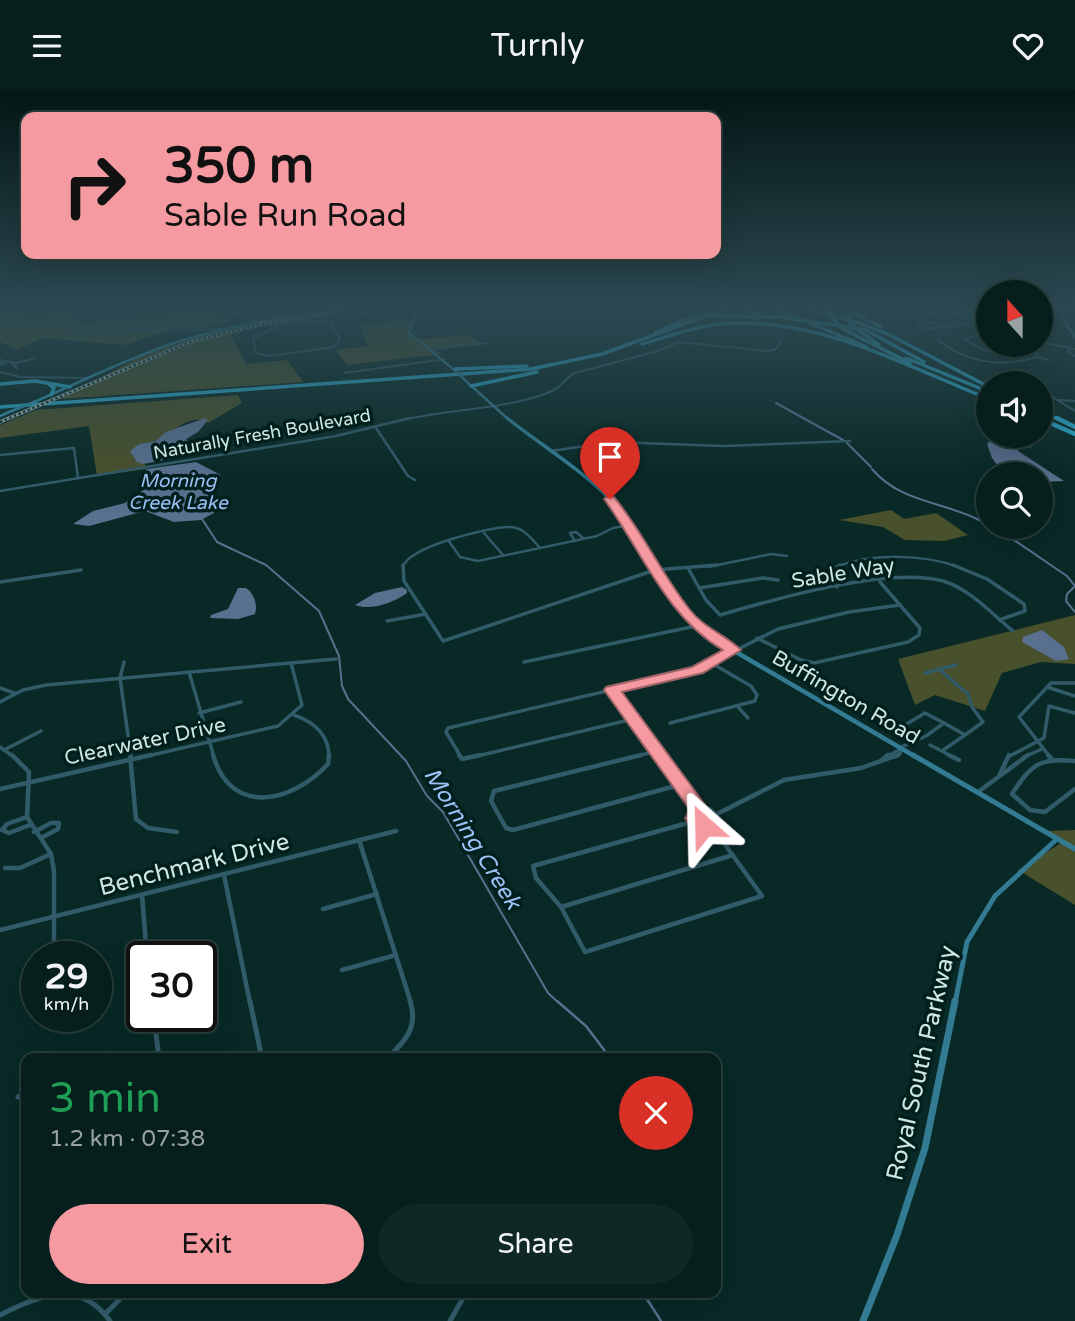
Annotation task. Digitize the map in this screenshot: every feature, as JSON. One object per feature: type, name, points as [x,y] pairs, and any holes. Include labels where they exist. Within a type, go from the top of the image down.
[{"type":"highway","points":[[902,363],[976,389]]},
{"type":"highway","points":[[908,363],[976,389]]},
{"type":"highway","points":[[913,363],[943,378]]},
{"type":"highway","points":[[920,363],[976,388]]},
{"type":"highway","points":[[931,363],[976,387]]},
{"type":"highway","points":[[942,363],[976,385]]},
{"type":"highway","points":[[456,371],[568,364]]},
{"type":"highway","points":[[471,386],[568,364]]},
{"type":"highway","points":[[0,409],[494,373],[568,364]]},
{"type":"highway","points":[[0,409],[11,411],[486,377],[568,364]]},
{"type":"highway","points":[[0,385],[35,381],[68,388]]},
{"type":"highway","points":[[0,385],[30,382],[68,388]]},
{"type":"highway","points":[[48,384],[54,388],[51,395]]},
{"type":"highway","points":[[1053,417],[1075,427]]},
{"type":"highway","points":[[1053,424],[1075,434]]},
{"type":"main road","points":[[0,417],[124,363]]},
{"type":"street","points":[[12,363],[17,368]]},
{"type":"street","points":[[344,373],[413,363]]},
{"type":"street","name":"Buffington Road","points":[[449,363],[482,398],[610,499],[630,525],[655,570],[696,626],[1075,849]]},
{"type":"street","name":"Naturally Fresh Boulevard","points":[[0,491],[527,400],[558,388],[565,378],[575,373],[607,363]]},
{"type":"street","points":[[983,367],[985,363]]},
{"type":"street","points":[[0,372],[20,377],[60,375],[89,378]]},
{"type":"street","points":[[1053,397],[1075,411]]},
{"type":"street","points":[[482,398],[502,403]]},
{"type":"street","points":[[1059,400],[1075,401]]},
{"type":"street","points":[[376,428],[408,476],[415,480]]},
{"type":"street","points":[[551,451],[613,442],[724,446],[850,441]]},
{"type":"street","points":[[0,455],[74,448],[78,478]]},
{"type":"street","points":[[448,540],[464,558],[478,561],[602,535],[612,528],[630,525]]},
{"type":"street","points":[[540,548],[524,531],[515,527],[448,540],[421,548],[403,563],[404,581],[443,641],[655,570],[689,570],[771,554],[787,556]]},
{"type":"street","points":[[484,533],[503,556]]},
{"type":"street","points":[[575,541],[570,533],[576,533],[584,539]]},
{"type":"street","points":[[837,587],[830,575],[831,570],[842,564],[902,557],[948,561],[982,574],[1024,604],[1025,611],[999,620]]},
{"type":"street","points":[[0,582],[81,570]]},
{"type":"street","name":"Sable Way","points":[[689,570],[720,615],[837,587],[926,578],[957,588],[1013,631]]},
{"type":"street","points":[[699,588],[764,578],[778,580]]},
{"type":"street","points":[[757,638],[800,660],[814,663],[897,646],[915,638],[919,628],[880,582]]},
{"type":"street","points":[[633,719],[462,759],[446,732],[448,728],[713,664],[757,638],[793,625],[900,605]]},
{"type":"street","points":[[387,621],[426,614]]},
{"type":"street","points":[[524,662],[696,626]]},
{"type":"street","points":[[0,702],[16,693],[46,685],[336,659]]},
{"type":"street","points":[[124,662],[120,678],[136,819],[148,828],[177,832]]},
{"type":"street","points":[[189,672],[208,744],[225,783],[254,796],[285,795],[324,770],[330,758],[321,728],[312,721],[294,715],[302,705],[303,698],[292,663]]},
{"type":"street","points":[[670,723],[755,701],[755,690],[713,664]]},
{"type":"street","points":[[925,673],[956,665]]},
{"type":"street","points":[[939,669],[968,694],[972,707],[983,722],[942,751]]},
{"type":"street","points":[[1051,758],[1036,743],[1019,717],[1051,683],[1075,684]]},
{"type":"street","points":[[1047,687],[1075,696]]},
{"type":"street","points":[[0,688],[16,693]]},
{"type":"street","points":[[612,690],[699,810],[715,815],[792,777],[851,771],[881,762],[900,754],[900,748],[926,736],[944,723]]},
{"type":"street","points":[[199,713],[241,702]]},
{"type":"street","points":[[1000,774],[1002,762],[1011,751],[1044,738],[1049,706],[1075,713]]},
{"type":"street","points":[[738,707],[748,718]]},
{"type":"street","points":[[900,728],[921,713],[965,735]]},
{"type":"street","name":"Clearwater Drive","points":[[0,789],[270,729],[294,715]]},
{"type":"street","points":[[881,718],[912,734]]},
{"type":"street","points":[[41,731],[2,748],[27,768],[27,817],[34,832],[51,854],[54,941]]},
{"type":"street","points":[[930,745],[958,760]]},
{"type":"street","points":[[978,792],[1020,758],[1043,748]]},
{"type":"street","points":[[656,751],[494,791],[491,801],[506,828],[513,830],[679,785]]},
{"type":"street","points":[[1075,761],[1051,758],[1026,773],[1012,794],[1043,814],[1050,813],[1075,789]]},
{"type":"street","points":[[695,821],[695,814],[699,810]]},
{"type":"street","points":[[711,825],[716,822],[715,815]]},
{"type":"street","points":[[27,817],[6,824],[2,830],[9,833],[30,825]]},
{"type":"street","points":[[695,821],[711,825],[762,896],[585,952],[561,907],[536,878],[533,866],[695,821]]},
{"type":"street","points":[[34,832],[51,823],[59,823],[58,829],[41,838]]},
{"type":"street","name":"Benchmark Drive","points":[[0,930],[396,831]]},
{"type":"street","name":"Royal South Parkway","points":[[863,1321],[897,1235],[925,1148],[967,942],[995,896],[1057,839]]},
{"type":"street","points":[[359,840],[413,1006],[414,1021],[404,1045],[394,1053]]},
{"type":"street","points":[[5,869],[20,867],[51,854]]},
{"type":"street","points":[[561,907],[733,855]]},
{"type":"street","points":[[224,874],[260,1053]]},
{"type":"street","points":[[323,909],[377,894]]},
{"type":"street","points":[[142,895],[146,941]]},
{"type":"street","points":[[342,971],[396,955]]},
{"type":"street","points":[[156,1032],[158,1053]]},
{"type":"street","points":[[0,1315],[36,1298]]},
{"type":"street","points":[[84,1298],[106,1313],[110,1321]]},
{"type":"street","points":[[106,1313],[121,1298]]},
{"type":"street","points":[[450,1321],[463,1298]]},
{"type":"green space","points":[[128,363],[289,363],[303,382],[61,399]]},
{"type":"green space","points":[[238,395],[242,403],[208,423],[201,420],[188,422],[158,440],[137,445],[143,454],[146,469],[97,476],[89,426],[0,438],[0,425],[36,410]]},
{"type":"green space","points":[[891,510],[904,519],[936,513],[968,535],[944,541],[905,540],[883,527],[839,520]]},
{"type":"green space","points":[[1075,615],[1075,664],[1041,662],[1002,673],[985,711],[935,695],[915,705],[898,659]]},
{"type":"green space","points":[[1075,830],[1075,905],[1018,870],[1061,843],[1045,831]]},
{"type":"water","points":[[205,418],[208,420],[198,432],[186,439],[196,454],[143,464],[137,462],[130,451],[139,444],[156,441],[166,432]]},
{"type":"water","points":[[988,448],[1025,448],[1018,451],[1035,462],[995,462]]},
{"type":"water","name":"Morning Creek Lake","points":[[196,462],[221,475],[205,483],[215,499],[214,513],[201,520],[174,522],[145,511],[89,526],[73,524],[93,511],[125,503],[146,488],[146,469]]},
{"type":"water","points":[[1053,474],[1064,481],[1053,481]]},
{"type":"water","points":[[402,587],[407,593],[389,603],[368,607],[355,605],[375,593]]},
{"type":"water","points":[[238,588],[246,588],[253,596],[256,603],[255,614],[238,619],[210,618],[211,615],[228,609]]},
{"type":"water","points":[[1042,630],[1064,647],[1069,659],[1056,661],[1022,642],[1023,637]]},
{"type":"waterway","points":[[776,403],[843,440]]},
{"type":"waterway","points":[[847,443],[871,467]]},
{"type":"waterway","points":[[872,469],[896,489],[990,526],[1067,576],[1075,586],[1067,594],[1066,601],[1075,612]]},
{"type":"waterway","name":"Morning Creek","points":[[202,519],[217,542],[266,565],[319,611],[339,656],[342,686],[348,699],[406,761],[427,796],[443,812],[548,993],[559,1003]]},
{"type":"waterway","name":"Morning Creek","points":[[557,1001],[586,1026],[606,1053]]},
{"type":"waterway","name":"Morning Creek","points":[[646,1298],[661,1321]]},
{"type":"railway","points":[[0,422],[139,363]]},
{"type":"route","points":[[610,499],[628,521],[655,570],[685,613],[707,635],[733,650],[711,665],[697,670],[612,690],[699,810],[694,818],[704,826]]}]
